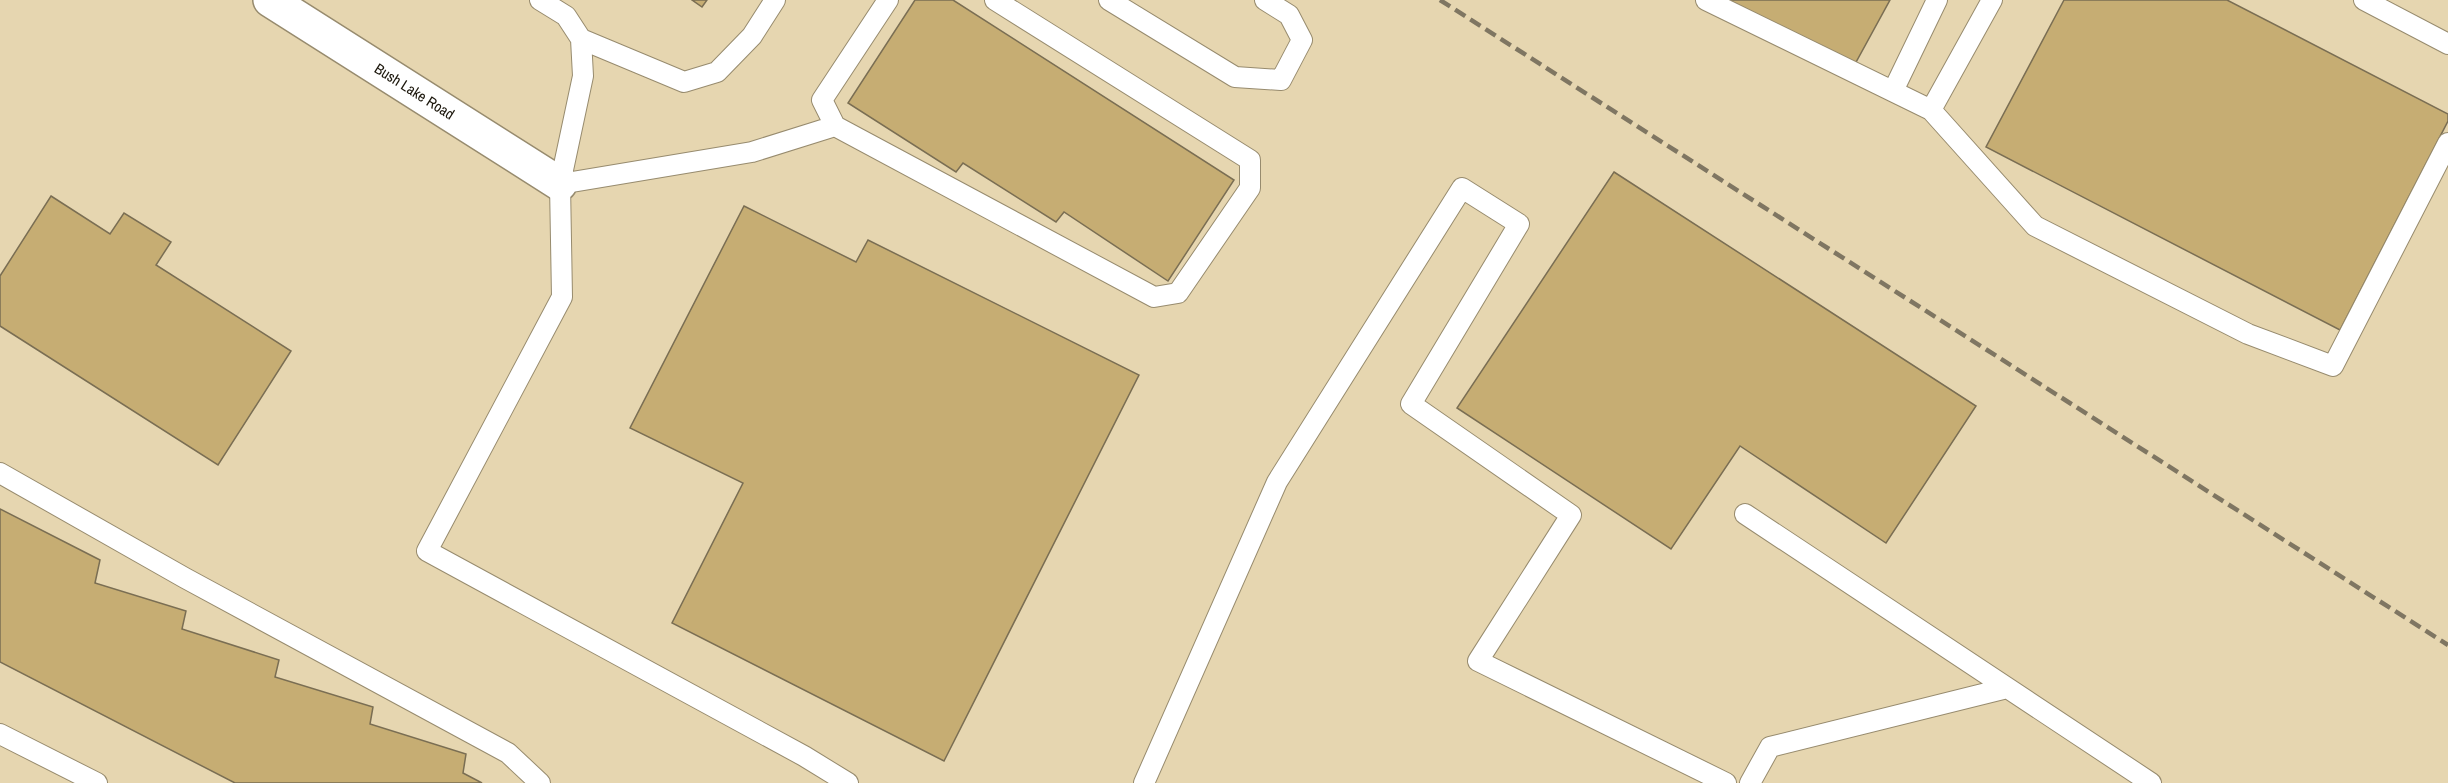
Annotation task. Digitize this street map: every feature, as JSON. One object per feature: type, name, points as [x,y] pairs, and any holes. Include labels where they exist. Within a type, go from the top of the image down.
[{"type":"street","name":"Bush Lake Road","points":[[270,0],[560,184]]},
{"type":"lane","points":[[540,0],[566,16],[581,39],[583,76],[560,184],[562,297],[427,550],[804,756],[848,783]]},
{"type":"lane","points":[[581,39],[684,82],[717,72],[752,36],[775,0]]},
{"type":"lane","points":[[888,0],[822,100],[835,126],[1154,297],[1178,292],[1250,188],[1250,160],[995,0]]},
{"type":"lane","points":[[1109,0],[1235,77],[1281,80],[1302,40],[1289,15],[1265,0]]},
{"type":"lane","points":[[1706,0],[1931,110],[2035,226],[2248,334],[2333,366],[2448,143]]},
{"type":"lane","points":[[1893,91],[1937,0]]},
{"type":"lane","points":[[1931,110],[1992,0]]},
{"type":"lane","points":[[2364,0],[2448,45]]},
{"type":"lane","points":[[560,184],[752,152],[835,126]]},
{"type":"lane","points":[[1144,783],[1277,482],[1462,188],[1519,224],[1411,404],[1571,515],[1478,661],[1726,783]]},
{"type":"lane","points":[[0,473],[185,578],[508,753],[540,783]]},
{"type":"lane","points":[[1745,514],[2151,783]]},
{"type":"lane","points":[[1750,783],[1770,747],[2007,688]]},
{"type":"lane","points":[[0,734],[97,783]]},
{"type":"shaded area","points":[[0,0],[2448,0],[2448,783],[0,783]]},
{"type":"building","points":[[692,0],[707,0],[702,7]]},
{"type":"building","points":[[915,0],[953,0],[1234,180],[1168,281],[1064,212],[1056,222],[963,163],[956,172],[848,103]]},
{"type":"building","points":[[1728,0],[1890,0],[1855,64]]},
{"type":"building","points":[[2064,0],[2227,0],[2448,114],[2448,121],[2340,330],[1986,147]]},
{"type":"building","points":[[1614,172],[1976,406],[1886,543],[1740,446],[1671,549],[1457,408]]},
{"type":"building","points":[[51,196],[110,234],[124,213],[171,242],[156,265],[291,351],[218,465],[0,326],[0,276]]},
{"type":"building","points":[[744,206],[856,262],[868,240],[1139,375],[944,761],[672,623],[743,483],[630,428]]},
{"type":"building","points":[[0,509],[100,560],[95,583],[186,611],[182,629],[279,660],[275,677],[373,707],[370,724],[466,754],[463,773],[482,783],[235,783],[0,662]]},
{"type":"railway","points":[[1440,0],[2448,645]]}]
